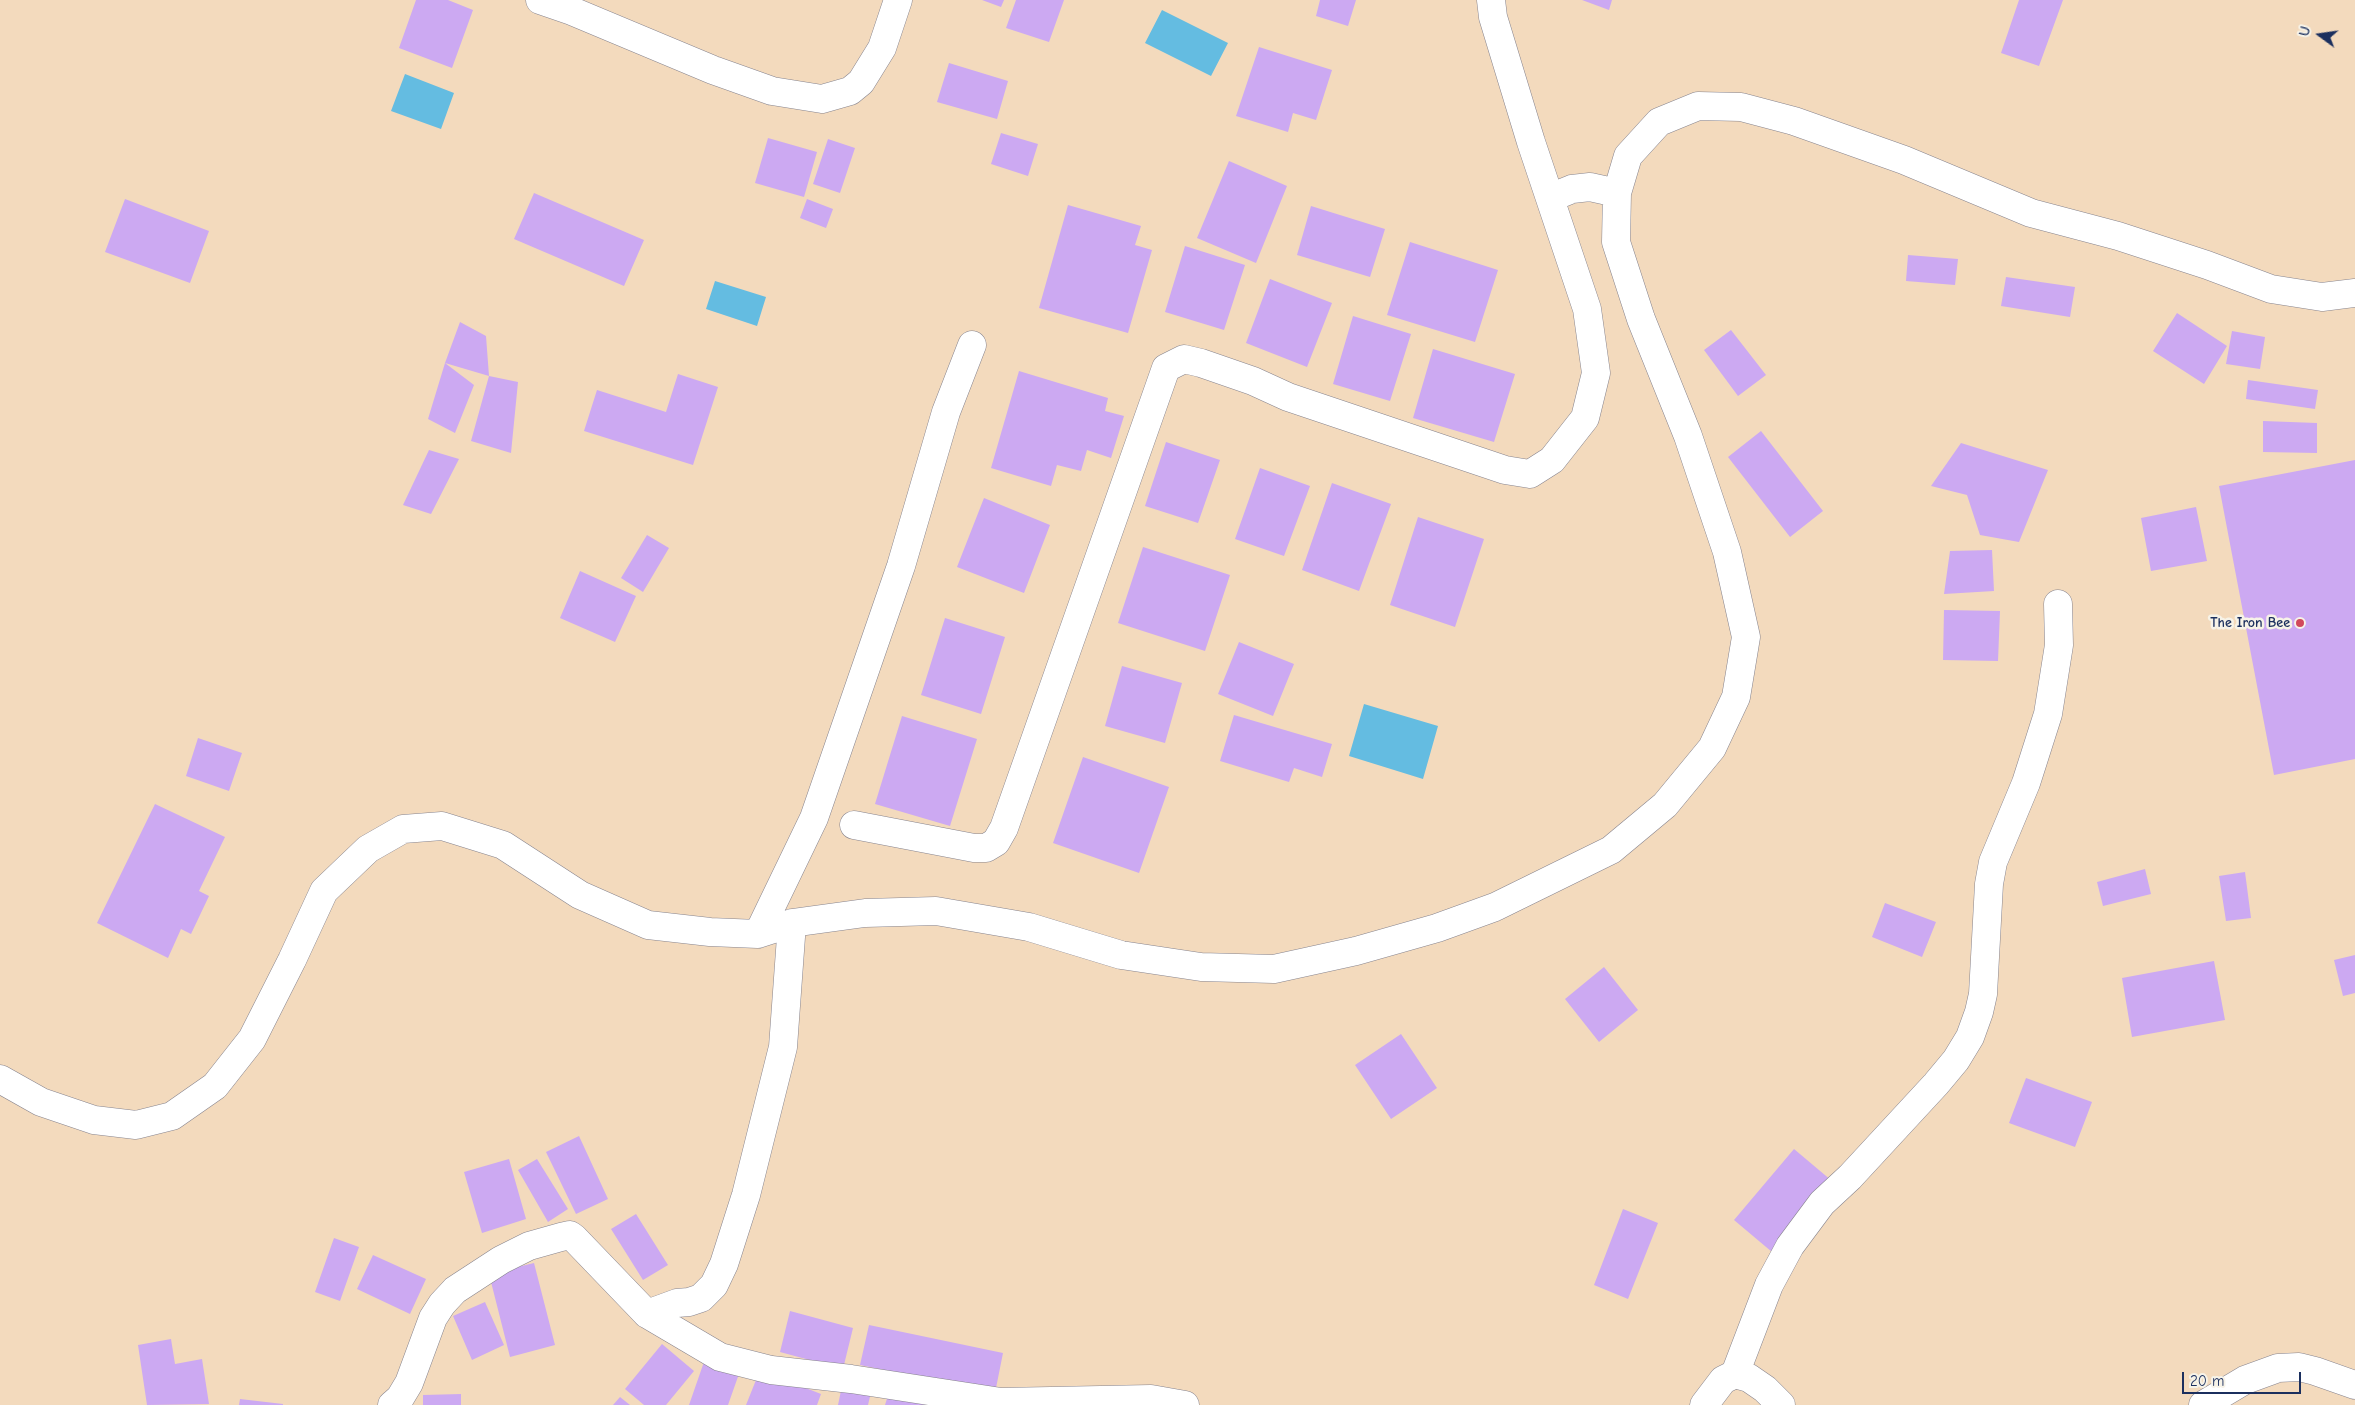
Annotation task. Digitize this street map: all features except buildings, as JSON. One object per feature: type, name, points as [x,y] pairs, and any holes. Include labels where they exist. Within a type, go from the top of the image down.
[{"type":"street","points":[[540,0],[572,11],[713,70],[755,85],[790,95],[822,99],[850,91],[861,82],[882,48],[898,0]]},
{"type":"street","points":[[854,825],[974,848],[986,848],[996,842],[1007,818],[1166,368],[1184,359],[1201,363],[1253,381],[1288,396],[1505,470],[1530,474],[1552,460],[1585,418],[1596,373],[1587,309],[1496,26],[1491,0]]},
{"type":"street","points":[[0,1078],[41,1102],[94,1120],[136,1125],[172,1116],[216,1086],[252,1039],[324,891],[368,849],[403,828],[442,826],[503,845],[580,895],[648,925],[710,932],[758,934],[792,923],[865,912],[936,911],[1029,927],[1121,955],[1201,967],[1274,969],[1356,951],[1437,928],[1495,907],[1611,850],[1666,805],[1712,748],[1736,697],[1746,637],[1726,552],[1688,436],[1641,319],[1616,242],[1617,193],[1628,156],[1660,122],[1698,106],[1741,108],[1794,121],[1904,160],[2031,213],[2118,236],[2207,265],[2271,289],[2322,298],[2355,293]]},
{"type":"street","points":[[1550,198],[1572,189],[1590,187],[1617,193]]},
{"type":"street","points":[[758,934],[814,818],[901,566],[946,412],[972,345]]},
{"type":"street","points":[[1735,1374],[1769,1285],[1790,1246],[1822,1203],[1850,1177],[1936,1084],[1956,1060],[1970,1037],[1983,994],[1989,884],[1993,862],[2026,783],[2048,714],[2059,645],[2058,604]]},
{"type":"street","points":[[647,1314],[677,1303],[701,1298],[714,1285],[724,1264],[746,1195],[783,1047],[792,923]]},
{"type":"street","points":[[392,1405],[400,1398],[409,1383],[433,1318],[442,1304],[463,1285],[500,1260],[529,1246],[570,1236],[647,1314],[720,1357],[771,1370],[851,1379],[1001,1402],[1151,1399],[1185,1405]]},
{"type":"street","points":[[2203,1405],[2245,1380],[2278,1368],[2299,1367],[2355,1385]]},
{"type":"street","points":[[1704,1405],[1723,1380],[1735,1374],[1750,1378],[1781,1405]]},
{"type":"water","points":[[1162,10],[1228,43],[1211,76],[1145,43]]},
{"type":"water","points":[[405,74],[454,93],[441,129],[391,111]]},
{"type":"water","points":[[715,281],[766,297],[757,326],[706,309]]},
{"type":"water","points":[[1364,704],[1438,726],[1423,779],[1349,756]]},
{"type":"place","name":"The Iron Bee","points":[[2300,623]]}]
